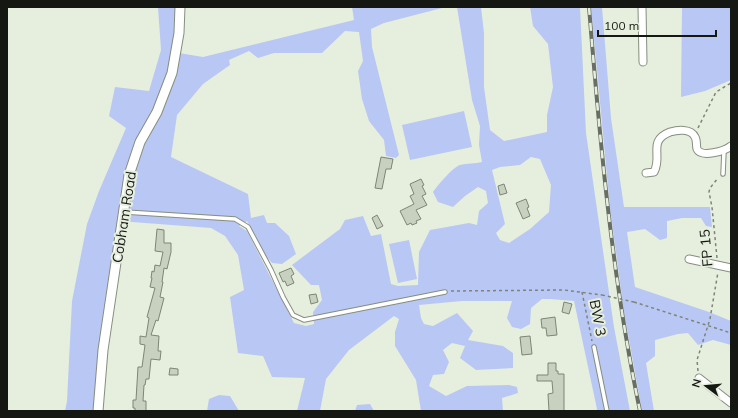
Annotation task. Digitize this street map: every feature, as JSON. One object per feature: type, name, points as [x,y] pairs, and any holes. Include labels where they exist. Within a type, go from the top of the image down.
[{"type":"street","name":"Cobham Road","points":[[98,411],[103,350],[129,175],[140,142],[157,112],[172,73],[179,33],[180,7]]},
{"type":"street","points":[[642,7],[643,62]]},
{"type":"street","points":[[646,173],[654,172],[656,168],[658,140],[662,136],[672,132],[680,130],[692,133],[695,136],[697,149],[700,152],[706,153],[724,151],[731,146]]},
{"type":"street","points":[[689,259],[731,268]]},
{"type":"street","points":[[700,378],[731,403]]},
{"type":"lane","points":[[722,174],[724,151]]},
{"type":"lane","points":[[124,212],[235,219],[248,228],[293,315],[304,320],[445,292]]},
{"type":"lane","points":[[594,347],[607,411]]},
{"type":"path","points":[[695,136],[699,124],[716,92],[731,83]]},
{"type":"path","name":"FP 15","points":[[700,378],[697,360],[708,326],[718,265],[709,192],[710,188],[722,174]]},
{"type":"path","points":[[445,292],[564,290],[582,292],[634,302],[731,332]]},
{"type":"path","name":"BW 3","points":[[582,292],[594,347]]},
{"type":"shaded area","points":[[158,7],[175,7],[176,32],[173,52],[203,57],[354,20],[352,7],[446,7],[384,23],[371,29],[372,47],[399,155],[396,158],[386,156],[384,140],[369,121],[362,99],[358,71],[363,61],[359,32],[345,31],[322,53],[274,53],[258,58],[249,51],[229,60],[230,65],[203,84],[177,115],[171,157],[248,194],[251,218],[264,215],[267,223],[275,223],[289,236],[296,254],[282,264],[272,263],[266,256],[247,221],[239,226],[247,231],[294,323],[306,326],[314,324],[313,312],[322,300],[319,285],[311,285],[292,265],[340,229],[345,220],[363,216],[371,236],[381,234],[391,284],[398,286],[418,285],[419,252],[430,230],[469,223],[477,225],[479,211],[488,203],[486,191],[478,187],[453,207],[438,202],[433,192],[457,166],[482,162],[479,145],[480,126],[472,100],[457,7],[481,7],[484,33],[484,87],[490,130],[504,141],[547,132],[547,115],[553,87],[548,44],[533,26],[530,7],[580,7],[586,133],[614,327],[630,411],[596,411],[597,409],[574,301],[542,299],[531,308],[530,324],[521,329],[512,327],[507,318],[512,301],[462,301],[419,305],[421,318],[424,324],[433,326],[457,313],[473,331],[468,340],[503,346],[513,353],[513,368],[476,370],[460,358],[465,346],[452,343],[443,350],[449,362],[444,374],[433,375],[429,386],[446,396],[467,386],[509,385],[517,387],[518,393],[502,398],[503,411],[421,411],[416,380],[395,346],[395,332],[399,319],[394,316],[349,350],[326,379],[320,411],[297,411],[305,378],[272,377],[263,356],[238,353],[230,297],[244,290],[238,255],[225,236],[211,228],[119,221],[94,411],[65,411],[67,401],[72,301],[87,224],[99,191],[126,128],[109,116],[115,87],[149,91],[161,50]],"holes":[[[531,157],[540,159],[551,185],[549,212],[530,229],[509,243],[500,240],[496,233],[505,224],[492,170],[500,167],[520,165]]]},
{"type":"shaded area","points":[[591,7],[602,7],[611,118],[624,207],[710,207],[712,227],[706,226],[701,218],[682,218],[667,221],[667,238],[660,240],[645,229],[627,232],[635,287],[731,321],[731,345],[713,340],[698,345],[688,333],[655,340],[655,356],[646,363],[654,411],[642,411],[624,312],[610,208]]},
{"type":"shaded area","points":[[682,7],[731,7],[731,80],[705,91],[681,97]]},
{"type":"shaded area","points":[[464,111],[472,147],[410,160],[402,125]]},
{"type":"shaded area","points":[[409,240],[417,279],[398,283],[389,244]]},
{"type":"shaded area","points":[[219,395],[230,396],[239,411],[207,411],[209,399]]},
{"type":"shaded area","points":[[370,404],[374,411],[355,411],[357,405]]},
{"type":"building","points":[[381,157],[393,159],[391,169],[386,169],[382,189],[375,188]]},
{"type":"building","points":[[421,179],[424,185],[422,186],[426,194],[422,196],[427,205],[416,210],[421,219],[416,221],[417,223],[407,225],[400,211],[414,204],[410,196],[414,194],[410,184]]},
{"type":"building","points":[[504,184],[507,193],[500,195],[498,186]]},
{"type":"building","points":[[526,199],[530,216],[523,219],[516,203]]},
{"type":"building","points":[[377,215],[383,226],[377,229],[372,218]]},
{"type":"building","points":[[157,229],[164,230],[164,243],[171,243],[171,252],[167,269],[164,268],[160,297],[164,298],[158,321],[156,320],[151,335],[159,336],[158,351],[161,351],[160,360],[151,359],[149,379],[146,379],[144,385],[143,401],[146,401],[146,411],[135,411],[135,408],[133,408],[133,400],[136,400],[138,367],[142,367],[145,345],[140,344],[140,336],[146,337],[149,318],[147,317],[155,288],[150,287],[152,271],[154,272],[155,265],[160,266],[163,252],[155,251]]},
{"type":"building","points":[[291,268],[294,274],[291,276],[294,283],[287,286],[285,281],[283,282],[279,273]]},
{"type":"building","points":[[316,294],[318,302],[311,304],[309,295]]},
{"type":"building","points":[[564,302],[572,304],[569,314],[562,312]]},
{"type":"building","points":[[555,317],[557,335],[547,336],[546,328],[542,328],[541,319]]},
{"type":"building","points":[[530,336],[532,354],[522,355],[520,337]]},
{"type":"building","points":[[548,363],[556,363],[556,371],[558,371],[558,374],[564,374],[564,411],[549,411],[548,394],[553,393],[552,381],[537,381],[537,375],[548,375]]},
{"type":"building","points":[[170,368],[178,369],[178,375],[169,375]]},
{"type":"railway","points":[[589,7],[614,260],[630,361],[640,411]]}]
